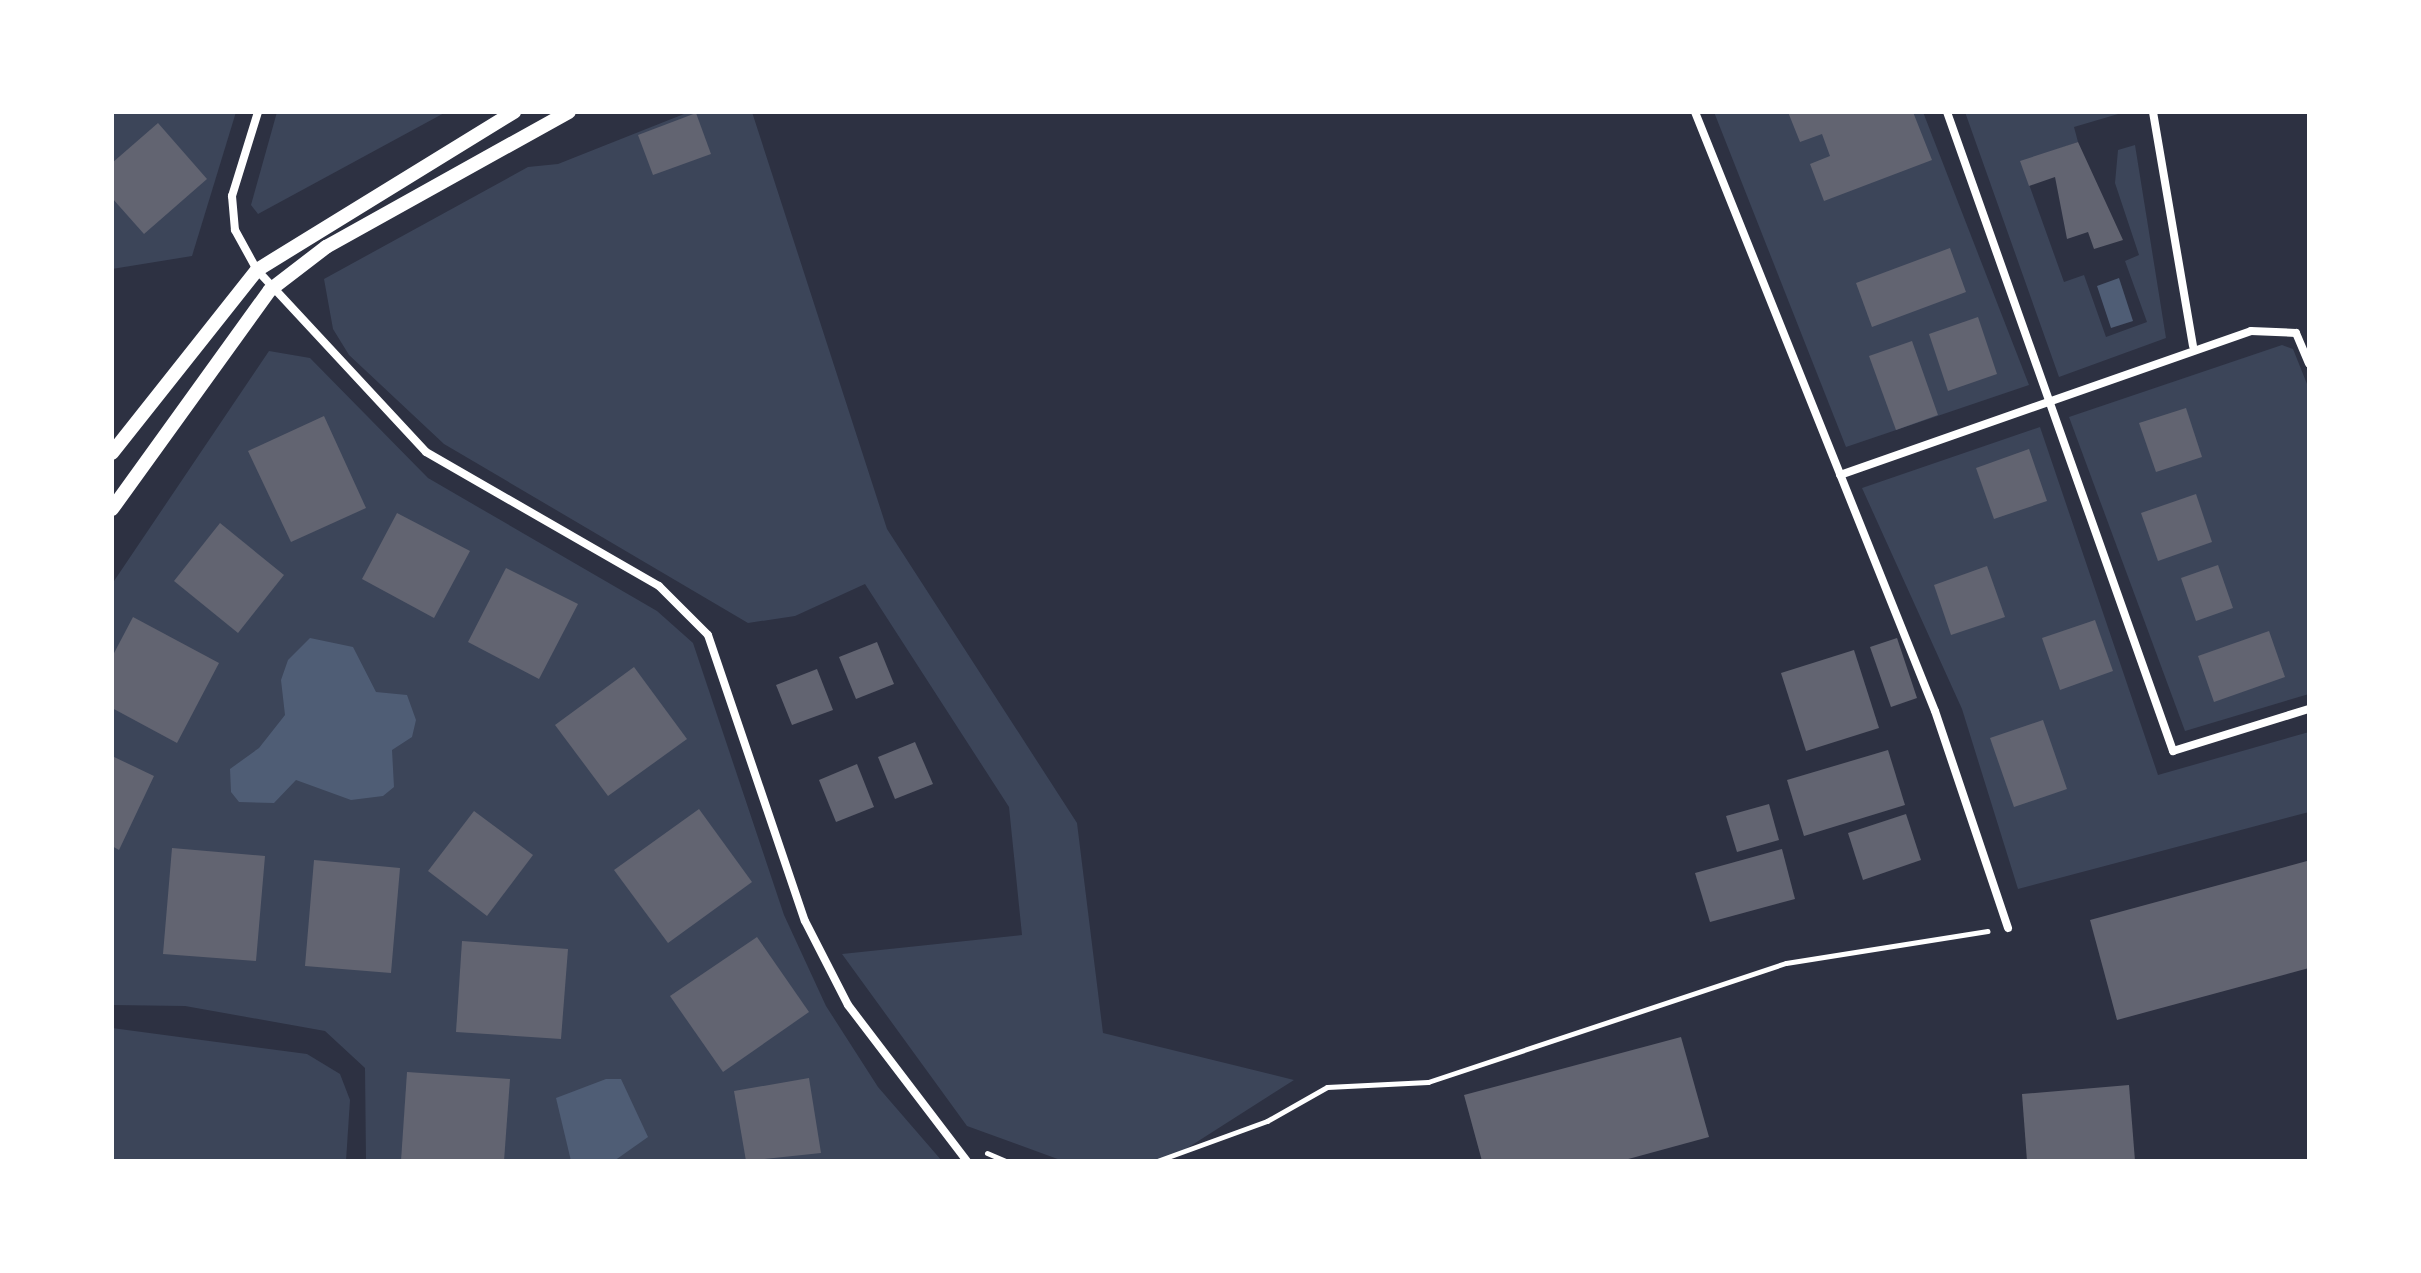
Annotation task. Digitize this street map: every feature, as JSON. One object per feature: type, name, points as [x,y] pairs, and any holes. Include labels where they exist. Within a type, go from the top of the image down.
[{"type":"street","points":[[258,112],[232,196],[235,230],[270,290],[426,452],[659,586],[708,635],[805,921],[848,1005],[967,1161]]},
{"type":"street","points":[[112,453],[257,270],[514,112]]},
{"type":"street","points":[[112,509],[270,290],[326,247],[569,112]]},
{"type":"street","points":[[1695,112],[1935,711],[2008,928]]},
{"type":"street","points":[[1947,112],[2044,400],[2173,751],[2309,709]]},
{"type":"street","points":[[2153,112],[2193,346]]},
{"type":"street","points":[[1840,475],[2193,346],[2251,331],[2296,333],[2309,363]]},
{"type":"path","points":[[1157,1161],[1267,1121],[1327,1087],[1428,1082],[1786,963],[2008,928]]},
{"type":"shaded area","points":[[112,112],[236,112],[192,256],[112,269]]},
{"type":"shaded area","points":[[277,112],[446,112],[258,214],[251,205]]},
{"type":"shaded area","points":[[689,112],[752,112],[887,529],[1077,823],[1103,1033],[1294,1080],[1167,1161],[1063,1161],[967,1126],[842,954],[1022,935],[1009,807],[865,584],[795,616],[748,623],[444,444],[349,355],[333,329],[324,279],[528,167],[558,164]]},
{"type":"shaded area","points":[[1714,112],[1923,112],[2029,385],[1846,447]]},
{"type":"shaded area","points":[[1965,112],[2125,112],[2074,127],[2078,142],[2021,162],[2064,282],[2084,275],[2106,337],[2147,322],[2125,261],[2139,255],[2115,183],[2118,150],[2135,145],[2166,338],[2059,377]]},
{"type":"shaded area","points":[[2119,278],[2133,321],[2111,328],[2097,286]]},
{"type":"shaded area","points":[[2282,345],[2293,349],[2309,389],[2309,694],[2185,731],[2069,417]]},
{"type":"shaded area","points":[[269,351],[310,358],[428,478],[657,611],[693,643],[784,915],[826,1006],[878,1087],[942,1161],[366,1161],[365,1068],[325,1031],[185,1006],[112,1005],[112,584]]},
{"type":"shaded area","points":[[2040,427],[2158,775],[2309,732],[2309,812],[2018,889],[1962,709],[1862,488]]},
{"type":"shaded area","points":[[310,638],[353,647],[376,692],[407,695],[416,720],[412,737],[392,750],[394,787],[383,796],[351,800],[296,780],[274,803],[239,802],[231,792],[230,769],[259,748],[285,715],[281,680],[288,660]]},
{"type":"shaded area","points":[[112,1028],[307,1054],[340,1074],[350,1100],[346,1161],[112,1161]]},
{"type":"shaded area","points":[[606,1079],[621,1079],[648,1137],[614,1161],[571,1161],[556,1098]]},
{"type":"building","points":[[1788,112],[1913,112],[1932,160],[1824,201],[1810,164],[1830,156],[1822,134],[1800,142]]},
{"type":"building","points":[[696,113],[711,154],[653,175],[638,135]]},
{"type":"building","points":[[158,123],[207,179],[144,234],[112,198],[112,163]]},
{"type":"building","points":[[2078,142],[2123,240],[2094,249],[2088,232],[2067,239],[2055,177],[2029,186],[2020,161]]},
{"type":"building","points":[[1950,248],[1966,292],[1872,327],[1856,283]]},
{"type":"building","points":[[1978,317],[1997,374],[1948,391],[1929,334]]},
{"type":"building","points":[[1912,341],[1938,415],[1896,430],[1869,356]]},
{"type":"building","points":[[2186,408],[2202,457],[2156,472],[2139,423]]},
{"type":"building","points":[[324,416],[366,508],[291,542],[248,451]]},
{"type":"building","points":[[2029,449],[2047,501],[1994,519],[1976,468]]},
{"type":"building","points":[[2196,494],[2212,542],[2158,561],[2141,513]]},
{"type":"building","points":[[397,513],[470,551],[434,618],[362,579]]},
{"type":"building","points":[[220,523],[284,575],[238,633],[174,581]]},
{"type":"building","points":[[2218,565],[2233,608],[2196,621],[2181,578]]},
{"type":"building","points":[[1987,566],[2005,617],[1951,635],[1934,585]]},
{"type":"building","points":[[506,568],[578,604],[539,679],[468,642]]},
{"type":"building","points":[[133,617],[219,663],[177,743],[112,708],[112,657]]},
{"type":"building","points":[[2095,620],[2113,671],[2060,690],[2042,638]]},
{"type":"building","points":[[2269,631],[2285,677],[2214,702],[2198,656]]},
{"type":"building","points":[[1897,638],[1917,698],[1891,707],[1870,647]]},
{"type":"building","points":[[877,642],[894,684],[856,699],[839,657]]},
{"type":"building","points":[[1854,650],[1879,728],[1806,751],[1781,673]]},
{"type":"building","points":[[634,667],[687,739],[608,796],[555,725]]},
{"type":"building","points":[[817,669],[833,710],[792,725],[776,685]]},
{"type":"building","points":[[2043,720],[2067,789],[2014,807],[1990,738]]},
{"type":"building","points":[[915,742],[933,784],[895,799],[878,757]]},
{"type":"building","points":[[1888,750],[1905,805],[1804,836],[1787,780]]},
{"type":"building","points":[[112,756],[154,776],[119,850],[112,846]]},
{"type":"building","points":[[857,764],[874,807],[836,822],[819,780]]},
{"type":"building","points":[[1769,804],[1779,840],[1737,852],[1726,816]]},
{"type":"building","points":[[699,809],[752,882],[668,943],[614,870]]},
{"type":"building","points":[[474,811],[533,855],[487,916],[428,871]]},
{"type":"building","points":[[1906,814],[1921,860],[1863,880],[1848,833]]},
{"type":"building","points":[[172,848],[265,856],[256,961],[163,954]]},
{"type":"building","points":[[1782,849],[1795,899],[1710,922],[1695,873]]},
{"type":"building","points":[[314,860],[400,868],[391,973],[305,966]]},
{"type":"building","points":[[2307,861],[2309,968],[2117,1020],[2090,920]]},
{"type":"building","points":[[757,937],[809,1012],[723,1072],[670,996]]},
{"type":"building","points":[[462,941],[568,949],[561,1039],[456,1032]]},
{"type":"building","points":[[1681,1037],[1709,1137],[1621,1161],[1482,1161],[1464,1095]]},
{"type":"building","points":[[407,1072],[510,1079],[504,1161],[401,1161]]},
{"type":"building","points":[[809,1078],[821,1153],[746,1161],[734,1091]]},
{"type":"building","points":[[2129,1085],[2135,1161],[2027,1161],[2022,1094]]}]
